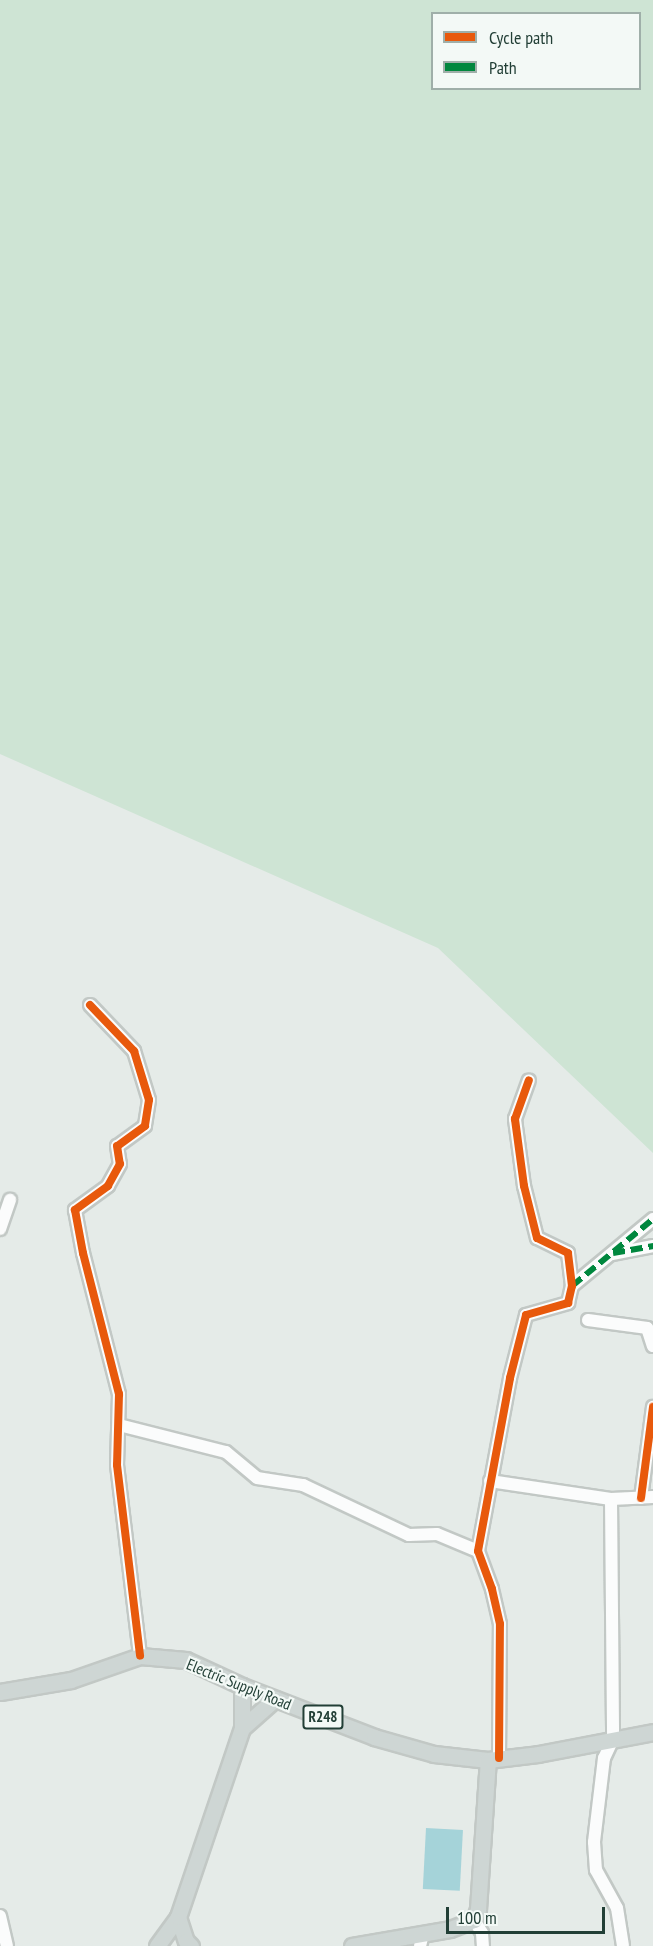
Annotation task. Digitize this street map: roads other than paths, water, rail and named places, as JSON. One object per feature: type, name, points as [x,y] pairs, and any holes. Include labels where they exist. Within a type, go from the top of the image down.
[{"type":"main road","name":"Electric Supply Road","points":[[0,1692],[71,1680],[140,1656],[186,1660],[242,1686],[374,1737],[434,1754],[494,1759],[538,1754],[653,1732]]},
{"type":"main road","points":[[157,1946],[178,1917],[242,1728],[242,1686]]},
{"type":"main road","points":[[242,1728],[275,1699]]},
{"type":"main road","points":[[352,1946],[422,1940],[474,1920],[478,1909],[494,1759]]},
{"type":"main road","points":[[178,1917],[186,1941],[191,1946]]},
{"type":"street","points":[[90,1005],[134,1051],[149,1100],[145,1126],[117,1146],[120,1164],[108,1186],[75,1210],[83,1254],[119,1394],[117,1465],[140,1656]]},
{"type":"street","points":[[494,1759],[500,1624],[492,1589],[478,1551],[510,1378],[526,1315],[568,1303],[572,1286],[568,1254],[537,1238],[524,1186],[515,1119],[529,1080]]},
{"type":"street","points":[[0,1229],[10,1200]]},
{"type":"street","points":[[572,1286],[653,1219]]},
{"type":"street","points":[[610,1254],[653,1246]]},
{"type":"street","points":[[588,1320],[647,1328],[653,1347]]},
{"type":"street","points":[[490,1480],[611,1499],[647,1498],[653,1407]]},
{"type":"street","points":[[119,1425],[226,1452],[257,1478],[303,1485],[409,1535],[437,1533],[478,1551]]},
{"type":"street","points":[[611,1499],[613,1739],[604,1758],[594,1842],[596,1870],[617,1908],[623,1946]]},
{"type":"street","points":[[0,1916],[7,1946]]},
{"type":"street","points":[[474,1920],[482,1933],[483,1946]]},
{"type":"water","points":[[426,1828],[463,1830],[460,1891],[423,1889]]}]
